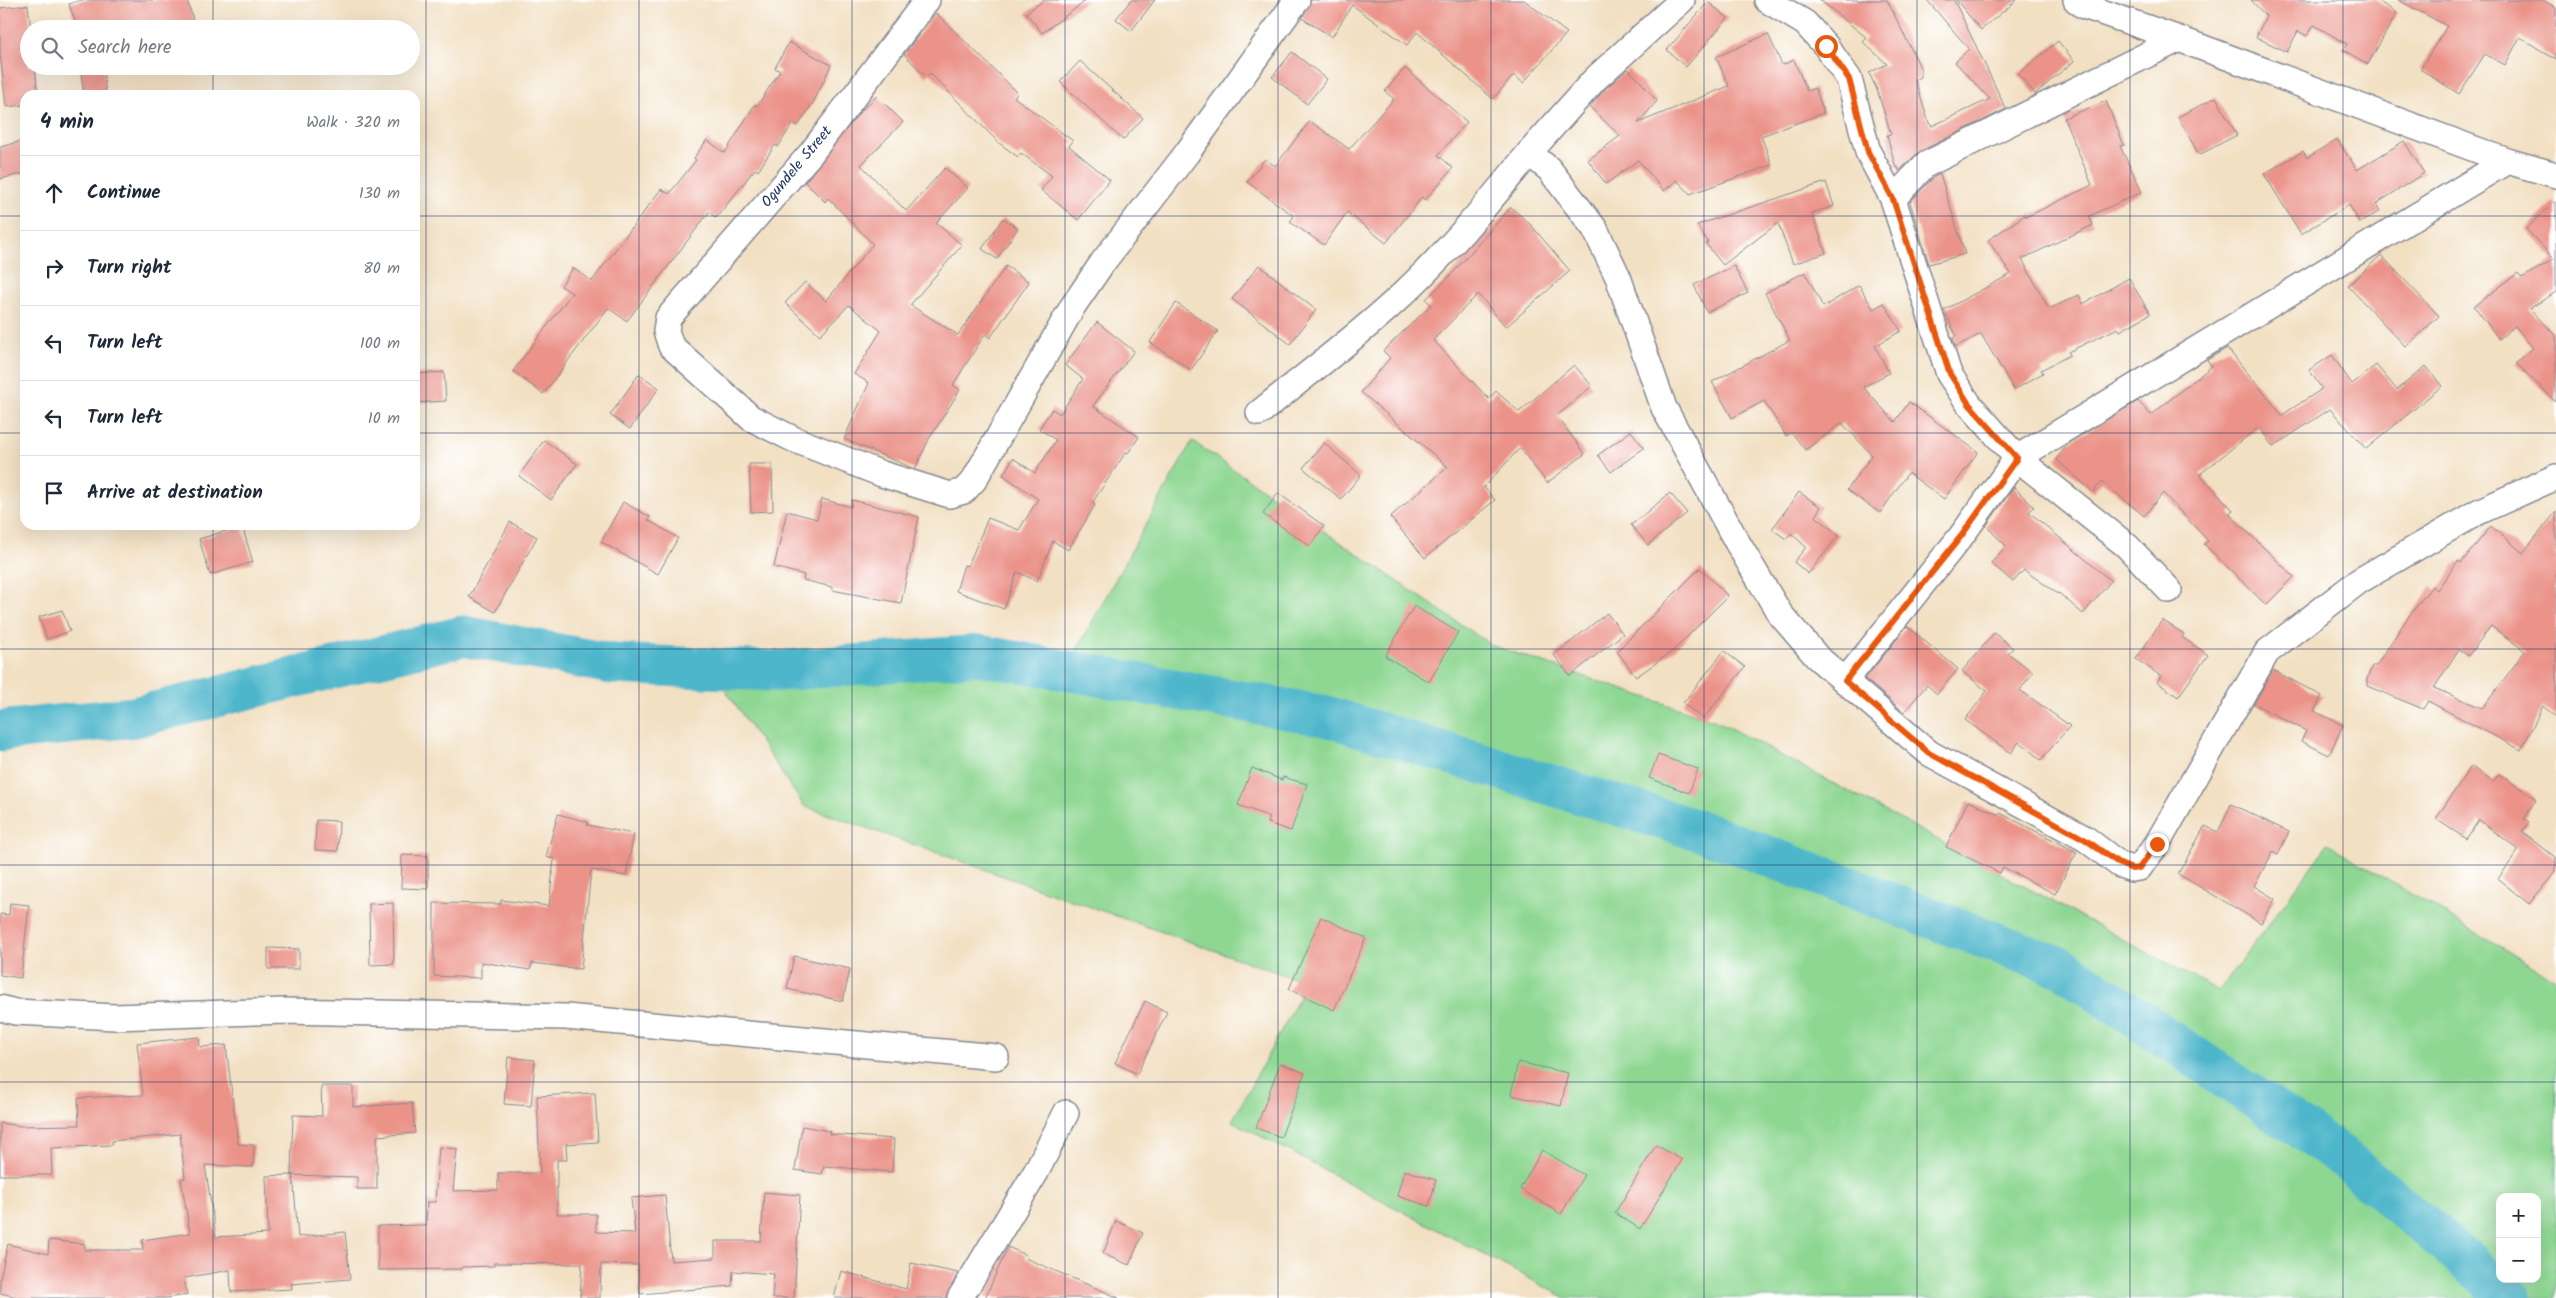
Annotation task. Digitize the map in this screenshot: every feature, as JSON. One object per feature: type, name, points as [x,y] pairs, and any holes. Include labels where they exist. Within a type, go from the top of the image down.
[{"type":"street","name":"Ogundele Street","points":[[927,0],[812,152],[668,318],[666,331],[671,346],[751,418],[793,439],[882,474],[950,495],[964,491],[974,480],[1073,306],[1103,262],[1297,0]]},
{"type":"street","points":[[1259,413],[1390,306],[1417,280],[1488,205],[1529,153],[1595,79],[1682,0]]},
{"type":"street","points":[[1767,0],[1805,22],[1826,46],[1849,79],[1868,152],[1893,199],[1950,374],[1969,404],[2017,458],[2127,546],[2169,590]]},
{"type":"street","points":[[2076,0],[2084,6],[2179,38],[2507,161],[2556,175]]},
{"type":"street","points":[[1893,199],[1925,165],[2179,38]]},
{"type":"street","points":[[1529,153],[1549,169],[1595,229],[1621,286],[1664,408],[1737,542],[1780,614],[1817,657],[1929,753],[2086,840],[2120,864],[2132,869],[2139,868],[2157,844],[2267,652],[2359,581],[2478,512],[2556,477]]},
{"type":"street","points":[[1845,681],[1962,535],[2017,458],[2507,161]]},
{"type":"street","points":[[0,1008],[15,1012],[115,1017],[285,1011],[566,1017],[996,1057]]},
{"type":"street","points":[[960,1298],[1036,1172],[1066,1113]]},
{"type":"green space","points":[[1192,441],[1491,645],[1719,722],[2219,991],[2328,844],[2556,980],[2556,1298],[1566,1298],[1232,1121],[1307,983],[804,806],[703,657],[1066,669]]},
{"type":"building","points":[[81,0],[187,0],[193,20],[75,20],[69,4]]},
{"type":"building","points":[[1044,0],[1087,0],[1042,33],[1026,13]]},
{"type":"building","points":[[1131,0],[1155,0],[1131,31],[1116,19]]},
{"type":"building","points":[[1311,0],[1524,0],[1567,33],[1523,83],[1514,75],[1493,99],[1417,32],[1407,45],[1352,5],[1332,37],[1302,18]]},
{"type":"building","points":[[1820,0],[1887,0],[1921,69],[1921,77],[1915,80],[1929,123],[1932,126],[1990,99],[1955,62],[1969,49],[1927,0],[1954,0],[2006,109],[1919,152],[1899,171],[1898,167],[1896,168],[1887,135],[1891,134],[1877,90],[1869,73],[1887,64],[1863,42],[1867,38]]},
{"type":"building","points":[[1956,0],[2017,0],[1981,30]]},
{"type":"building","points":[[2251,0],[2376,0],[2397,13],[2368,64],[2343,50],[2347,44],[2314,25],[2307,36],[2298,31],[2287,52],[2256,37],[2266,16]]},
{"type":"building","points":[[2398,0],[2543,0],[2556,8],[2556,60],[2520,37],[2505,65],[2485,54],[2459,94],[2420,69],[2447,26]]},
{"type":"building","points":[[1708,2],[1728,18],[1686,67],[1667,50]]},
{"type":"building","points":[[28,5],[30,20],[20,20],[20,75],[36,75],[37,90],[20,90],[20,106],[6,107],[0,52],[0,8]]},
{"type":"building","points":[[936,13],[1018,93],[1014,97],[1073,141],[1069,146],[1110,180],[1078,220],[1041,190],[1052,176],[1021,153],[1018,157],[999,143],[930,73],[926,77],[904,54]]},
{"type":"building","points":[[1768,34],[1782,65],[1794,60],[1807,91],[1815,88],[1824,113],[1761,136],[1772,165],[1690,194],[1677,180],[1664,191],[1638,160],[1606,184],[1588,160],[1620,136],[1590,107],[1605,89],[1628,69],[1640,81],[1657,101],[1638,123],[1729,86],[1716,57]]},
{"type":"building","points":[[2058,41],[2074,61],[2035,94],[2018,74]]},
{"type":"building","points":[[789,42],[831,65],[814,101],[798,126],[793,123],[778,147],[775,145],[758,171],[755,169],[716,218],[709,212],[627,321],[608,308],[543,394],[513,371],[572,293],[561,286],[573,268],[592,281],[661,189],[669,194],[696,160],[694,158],[707,140],[725,153],[755,104],[757,106],[780,71],[775,68]]},
{"type":"building","points":[[1292,52],[1327,79],[1307,104],[1272,77]]},
{"type":"building","points":[[1080,61],[1143,118],[1123,140],[1060,82]]},
{"type":"building","points":[[1405,68],[1467,122],[1438,155],[1453,168],[1425,200],[1422,197],[1386,243],[1347,212],[1324,245],[1290,222],[1294,216],[1247,182],[1265,159],[1275,166],[1310,121],[1349,149],[1394,99],[1385,91]]},
{"type":"building","points":[[81,75],[104,75],[105,90],[83,90]]},
{"type":"building","points":[[877,96],[903,122],[861,165],[906,211],[945,168],[968,188],[936,223],[962,245],[910,305],[958,335],[1006,266],[1029,282],[990,338],[985,334],[953,385],[960,390],[929,439],[915,469],[844,439],[869,383],[854,374],[881,331],[849,305],[820,335],[785,303],[805,282],[826,301],[873,244],[828,198],[825,202],[805,182],[859,113]]},
{"type":"building","points":[[2216,97],[2237,135],[2199,155],[2178,117]]},
{"type":"building","points":[[2106,101],[2124,145],[2120,146],[2142,192],[2089,216],[2093,225],[2022,259],[2049,309],[2079,295],[2083,304],[2129,278],[2150,314],[2120,331],[2118,328],[2068,352],[2070,355],[2041,370],[2043,373],[2014,390],[1981,334],[1955,347],[1953,339],[1956,335],[1944,310],[2011,274],[1988,240],[2025,215],[2026,217],[2092,185],[2064,118]]},
{"type":"building","points":[[2337,139],[2357,170],[2404,141],[2424,173],[2376,204],[2380,211],[2360,223],[2349,205],[2301,234],[2264,174],[2303,151],[2307,158]]},
{"type":"building","points":[[20,141],[20,174],[0,179],[0,147]]},
{"type":"building","points":[[1940,174],[1965,254],[1929,264],[1910,202],[1934,177]]},
{"type":"building","points":[[1826,182],[1834,206],[1812,213],[1826,253],[1793,264],[1778,223],[1723,265],[1706,244],[1708,242],[1697,225]]},
{"type":"building","points":[[2556,200],[2556,292],[2529,309],[2556,335],[2556,402],[2516,363],[2533,348],[2515,326],[2499,339],[2474,306],[2518,273],[2522,278],[2554,259],[2526,229]]},
{"type":"building","points":[[1511,207],[1531,225],[1570,271],[1506,327],[1478,294],[1433,340],[1489,399],[1496,391],[1519,412],[1574,365],[1592,386],[1557,416],[1585,454],[1547,483],[1520,448],[1484,487],[1495,500],[1425,558],[1390,517],[1448,467],[1361,392],[1390,358],[1383,351],[1431,305],[1426,299],[1450,276]]},
{"type":"building","points":[[1003,218],[1018,228],[997,259],[982,249]]},
{"type":"building","points":[[2381,255],[2439,316],[2406,347],[2348,286]]},
{"type":"building","points":[[1259,265],[1316,310],[1290,344],[1232,299]]},
{"type":"building","points":[[1734,266],[1748,293],[1707,312],[1694,285]]},
{"type":"building","points":[[1805,272],[1823,307],[1859,285],[1873,309],[1884,303],[1901,331],[1875,346],[1889,373],[1863,387],[1895,422],[1909,402],[1978,452],[1944,499],[1908,473],[1880,513],[1847,490],[1872,455],[1842,423],[1805,450],[1792,433],[1786,436],[1764,401],[1732,418],[1712,382],[1790,340],[1765,293]]},
{"type":"building","points":[[1176,303],[1218,331],[1191,370],[1150,342]]},
{"type":"building","points":[[1097,322],[1134,351],[1093,406],[1139,437],[1128,453],[1126,452],[1092,503],[1095,505],[1068,550],[1053,541],[1037,581],[1017,572],[1004,609],[956,591],[964,565],[968,566],[988,518],[1019,530],[1038,499],[1003,475],[1013,458],[1035,473],[1056,440],[1039,429],[1052,409],[1060,414],[1083,379],[1065,365]]},
{"type":"building","points":[[2227,348],[2282,415],[2322,389],[2309,370],[2332,355],[2352,384],[2376,365],[2397,390],[2426,366],[2442,386],[2366,449],[2330,409],[2273,447],[2259,427],[2200,474],[2233,510],[2229,514],[2294,577],[2266,605],[2204,544],[2208,541],[2163,493],[2144,516],[2102,481],[2093,492],[2056,459],[2070,442],[2138,401],[2151,415],[2212,366],[2207,360]]},
{"type":"building","points":[[444,372],[446,401],[420,403],[420,374]]},
{"type":"building","points":[[639,374],[659,388],[630,429],[610,415]]},
{"type":"building","points":[[1631,431],[1644,448],[1611,472],[1598,455]]},
{"type":"building","points":[[544,440],[577,464],[551,500],[519,476]]},
{"type":"building","points":[[1324,443],[1361,475],[1341,499],[1303,468]]},
{"type":"building","points":[[749,464],[772,464],[773,511],[751,512]]},
{"type":"building","points":[[2014,487],[2034,507],[2029,512],[2111,581],[2083,614],[2059,593],[2024,570],[2013,582],[1991,563],[2006,546],[1986,526]]},
{"type":"building","points":[[1799,492],[1821,507],[1815,516],[1839,535],[1808,574],[1794,562],[1806,547],[1791,533],[1786,539],[1772,529]]},
{"type":"building","points":[[1278,493],[1324,526],[1310,546],[1263,514]]},
{"type":"building","points":[[1670,493],[1687,513],[1648,545],[1631,525]]},
{"type":"building","points":[[822,499],[851,507],[852,500],[919,517],[901,603],[832,590],[832,587],[803,580],[804,575],[774,567],[787,511],[817,519]]},
{"type":"building","points":[[623,502],[650,517],[648,520],[678,538],[658,574],[601,542]]},
{"type":"building","points":[[2556,512],[2556,717],[2543,706],[2521,750],[2428,701],[2423,709],[2367,686],[2367,679],[2372,666],[2376,666],[2404,623],[2432,586],[2437,590],[2458,561],[2461,563],[2491,526],[2523,553]],"holes":[[[2491,626],[2525,651],[2482,708],[2434,688],[2459,649],[2468,656]]]},
{"type":"building","points":[[510,522],[537,537],[495,612],[469,597]]},
{"type":"building","points":[[229,530],[243,530],[253,562],[210,575],[199,539]]},
{"type":"building","points":[[1700,568],[1728,596],[1674,650],[1636,677],[1617,651]]},
{"type":"building","points":[[1414,606],[1458,632],[1429,682],[1385,656]]},
{"type":"building","points":[[62,610],[70,631],[47,639],[39,617]]},
{"type":"building","points":[[1607,613],[1623,634],[1570,676],[1554,655]]},
{"type":"building","points":[[2162,620],[2184,634],[2182,637],[2208,655],[2178,697],[2157,682],[2161,676],[2136,659]]},
{"type":"building","points":[[1907,626],[1958,669],[1937,694],[1927,685],[1904,712],[1865,679]]},
{"type":"building","points":[[1994,633],[2013,648],[2008,653],[2033,672],[2020,690],[2070,726],[2041,760],[2019,742],[2011,753],[1965,720],[1987,691],[1962,671]]},
{"type":"building","points":[[1724,651],[1745,667],[1703,719],[1683,703]]},
{"type":"building","points":[[2273,670],[2322,696],[2314,711],[2343,725],[2329,755],[2301,741],[2306,731],[2254,704]]},
{"type":"building","points":[[1658,755],[1698,769],[1689,793],[1649,778]]},
{"type":"building","points":[[2471,766],[2493,781],[2499,774],[2536,799],[2524,819],[2529,822],[2522,831],[2556,858],[2556,871],[2529,904],[2498,879],[2519,850],[2479,820],[2466,839],[2436,819]]},
{"type":"building","points":[[1252,768],[1282,780],[1283,777],[1307,784],[1291,831],[1268,823],[1270,817],[1238,805]]},
{"type":"building","points":[[1968,801],[1999,815],[2000,813],[2077,852],[2055,894],[2003,867],[2000,873],[1946,847]]},
{"type":"building","points":[[2231,804],[2289,832],[2278,854],[2273,852],[2254,886],[2275,899],[2261,923],[2178,874],[2205,826],[2218,832]]},
{"type":"building","points":[[558,814],[588,822],[587,825],[634,834],[626,876],[591,870],[581,969],[532,963],[530,970],[481,962],[481,978],[434,976],[434,903],[501,904],[501,900],[549,906],[554,859],[546,857]]},
{"type":"building","points":[[316,820],[339,821],[338,851],[315,850]]},
{"type":"building","points":[[402,855],[428,856],[428,889],[401,888]]},
{"type":"building","points":[[10,903],[29,905],[21,978],[0,975],[0,914],[9,915]]},
{"type":"building","points":[[393,903],[394,964],[370,965],[369,904]]},
{"type":"building","points":[[1321,917],[1366,938],[1334,1010],[1289,989]]},
{"type":"building","points":[[268,948],[299,949],[299,969],[268,969]]},
{"type":"building","points":[[794,956],[850,969],[843,1001],[787,989]]},
{"type":"building","points":[[1145,1001],[1167,1012],[1137,1074],[1115,1063]]},
{"type":"building","points":[[199,1037],[200,1047],[226,1045],[238,1144],[254,1145],[253,1167],[205,1165],[216,1237],[268,1234],[266,1176],[293,1175],[298,1237],[345,1232],[350,1279],[291,1284],[292,1289],[231,1292],[230,1270],[184,1278],[187,1295],[167,1298],[22,1298],[0,1293],[0,1279],[8,1244],[48,1254],[49,1240],[85,1244],[84,1250],[143,1250],[142,1240],[190,1233],[181,1179],[185,1178],[180,1134],[112,1141],[112,1145],[51,1148],[52,1175],[0,1175],[0,1123],[20,1126],[79,1125],[78,1098],[143,1095],[137,1043]]},
{"type":"building","points":[[508,1057],[535,1060],[531,1106],[504,1104]]},
{"type":"building","points":[[1518,1062],[1568,1073],[1561,1106],[1511,1095]]},
{"type":"building","points":[[1280,1063],[1305,1073],[1281,1137],[1256,1128]]},
{"type":"building","points":[[321,1086],[353,1086],[353,1107],[412,1103],[415,1133],[377,1136],[377,1189],[357,1189],[357,1177],[291,1175],[293,1115],[322,1116]]},
{"type":"building","points":[[595,1093],[598,1142],[566,1144],[567,1160],[557,1160],[557,1214],[596,1214],[596,1232],[635,1233],[631,1198],[665,1195],[671,1261],[715,1258],[715,1241],[761,1241],[764,1192],[800,1195],[794,1298],[772,1298],[774,1274],[733,1271],[732,1286],[640,1294],[638,1265],[601,1264],[600,1298],[580,1298],[582,1264],[494,1263],[494,1266],[462,1267],[462,1269],[378,1270],[378,1226],[426,1225],[427,1202],[435,1202],[439,1147],[457,1149],[453,1191],[498,1190],[498,1173],[540,1173],[537,1096]]},
{"type":"building","points":[[802,1126],[830,1131],[829,1134],[894,1139],[892,1172],[824,1166],[822,1174],[795,1170]]},
{"type":"building","points":[[1656,1145],[1682,1160],[1640,1229],[1615,1213]]},
{"type":"building","points":[[1542,1150],[1584,1175],[1561,1214],[1520,1189]]},
{"type":"building","points":[[1404,1170],[1436,1180],[1429,1206],[1397,1196]]},
{"type":"building","points":[[1116,1221],[1143,1233],[1129,1265],[1103,1254]]},
{"type":"building","points":[[1008,1247],[1026,1255],[1025,1258],[1119,1298],[985,1298]]},
{"type":"building","points":[[911,1263],[958,1273],[946,1298],[834,1298],[841,1271],[906,1289]]},
{"type":"waterway","points":[[0,731],[135,717],[463,636],[612,664],[775,671],[979,655],[1326,716],[1704,832],[2063,968],[2340,1155],[2511,1298]]},
{"type":"route","points":[[1826,46],[1849,79],[1868,152],[1893,199],[1950,374],[1969,404],[2017,458],[1962,535],[1845,681],[1929,753],[2086,840],[2120,864],[2132,869],[2139,868],[2157,844]]}]
